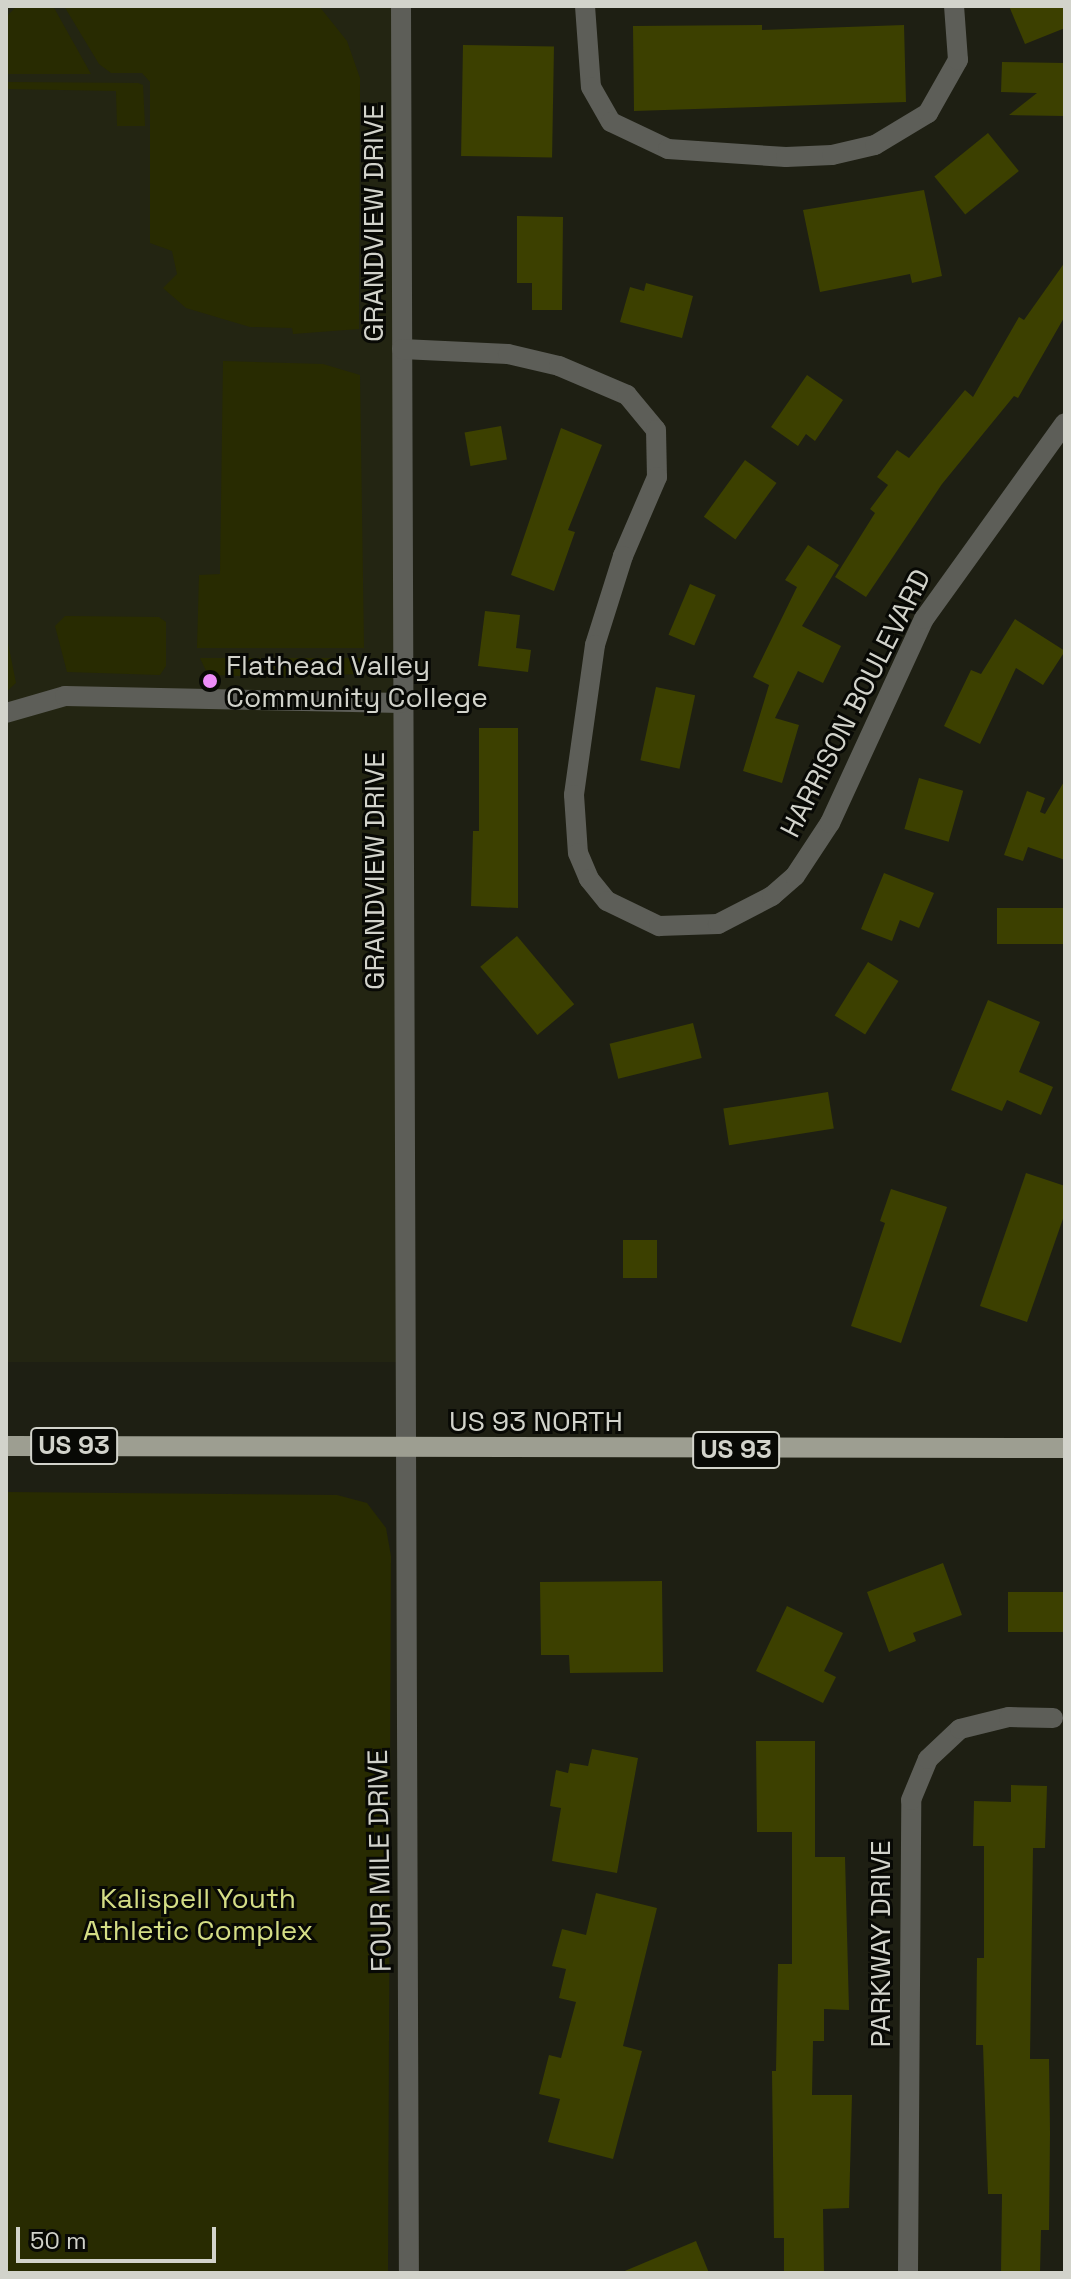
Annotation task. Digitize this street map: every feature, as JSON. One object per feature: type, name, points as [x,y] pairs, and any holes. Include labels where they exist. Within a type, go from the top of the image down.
[{"type":"main road","name":"US 93 NORTH","points":[[6,1446],[1065,1448]]},
{"type":"street","name":"GRANDVIEW DRIVE","points":[[401,6],[401,703],[407,1448]]},
{"type":"street","points":[[585,6],[591,87],[611,122],[668,149],[786,157],[832,155],[875,145],[928,113],[958,60],[954,6]]},
{"type":"street","name":"HARRISON BOULEVARD","points":[[402,349],[508,354],[559,366],[627,395],[656,430],[657,477],[623,556],[595,645],[574,795],[578,853],[589,879],[607,901],[659,926],[718,924],[772,896],[795,876],[830,823],[924,619],[1065,423]]},
{"type":"street","points":[[6,713],[65,696],[401,703]]},
{"type":"street","name":"FOUR MILE DRIVE","points":[[407,1448],[409,2273]]},
{"type":"street","name":"PARKWAY DRIVE","points":[[908,2273],[911,1800],[928,1759],[960,1729],[996,1718],[1053,1718]]},
{"type":"shaded area","name":"Flathead Valley Community College","points":[[6,6],[410,6],[410,1362],[6,1362]]},
{"type":"green space","points":[[17,6],[53,6],[91,74],[6,74],[6,17]]},
{"type":"green space","points":[[64,6],[319,6],[347,41],[360,78],[359,329],[293,334],[292,328],[250,327],[186,308],[163,288],[177,274],[172,251],[150,243],[150,82],[142,73],[111,73],[99,64]]},
{"type":"green space","points":[[6,82],[138,83],[143,85],[145,126],[117,126],[116,91],[6,89]]},
{"type":"green space","points":[[223,361],[323,364],[360,375],[364,648],[197,648],[199,575],[220,574]]},
{"type":"green space","points":[[65,616],[159,617],[166,622],[166,666],[160,675],[67,672],[55,626]]},
{"type":"green space","points":[[6,633],[16,683],[6,692]]},
{"type":"green space","points":[[200,658],[364,658],[360,674],[265,677],[215,675],[206,671]]},
{"type":"green space","name":"Kalispell Youth Athletic Complex","points":[[6,1492],[337,1495],[367,1503],[386,1528],[391,1556],[388,2273],[6,2273]]},
{"type":"building","points":[[1009,6],[1065,6],[1065,28],[1025,44]]},
{"type":"building","points":[[762,25],[762,30],[904,25],[906,102],[634,111],[633,26]]},
{"type":"building","points":[[463,45],[554,47],[552,158],[461,156]]},
{"type":"building","points":[[1002,62],[1065,63],[1065,116],[1009,115],[1037,93],[1001,92]]},
{"type":"building","points":[[988,133],[1019,171],[965,215],[934,176]]},
{"type":"building","points":[[924,190],[942,276],[912,283],[910,274],[820,292],[803,210]]},
{"type":"building","points":[[517,216],[563,217],[562,310],[532,310],[532,283],[517,283]]},
{"type":"building","points":[[1065,262],[1065,316],[1018,398],[1014,396],[942,484],[866,597],[835,577],[875,513],[870,509],[888,485],[877,477],[897,450],[909,458],[965,390],[973,397],[1019,317],[1024,320]]},
{"type":"building","points":[[646,283],[693,296],[682,338],[620,322],[630,287],[644,291]]},
{"type":"building","points":[[807,375],[843,400],[815,441],[806,434],[798,446],[771,427]]},
{"type":"building","points":[[501,426],[507,459],[470,466],[465,432]]},
{"type":"building","points":[[561,428],[602,445],[568,530],[575,532],[554,591],[511,575]]},
{"type":"building","points":[[745,460],[777,483],[735,540],[704,517]]},
{"type":"building","points":[[808,545],[839,565],[802,626],[841,646],[823,683],[798,671],[775,718],[799,725],[782,783],[743,771],[769,685],[753,677],[797,587],[785,580]]},
{"type":"building","points":[[690,584],[716,595],[694,646],[669,635]]},
{"type":"building","points":[[485,611],[520,615],[516,648],[531,650],[528,672],[478,666]]},
{"type":"building","points":[[1015,619],[1065,651],[1043,685],[1016,668],[980,744],[944,726],[971,670],[981,674]]},
{"type":"building","points":[[656,687],[695,695],[680,769],[640,760]]},
{"type":"building","points":[[479,728],[518,728],[518,908],[471,906],[473,831],[479,831]]},
{"type":"building","points":[[919,778],[963,791],[949,842],[904,829]]},
{"type":"building","points":[[1065,780],[1065,860],[1028,847],[1023,861],[1004,855],[1027,791],[1045,798],[1040,812],[1045,814]]},
{"type":"building","points":[[884,873],[934,893],[919,928],[900,920],[892,941],[861,929]]},
{"type":"building","points":[[997,908],[1065,908],[1065,944],[997,944]]},
{"type":"building","points":[[517,936],[574,1004],[537,1035],[480,967]]},
{"type":"building","points":[[868,962],[899,981],[865,1035],[835,1015]]},
{"type":"building","points":[[988,1000],[1040,1022],[1019,1072],[1053,1087],[1041,1115],[1007,1100],[1002,1111],[951,1090]]},
{"type":"building","points":[[693,1023],[702,1058],[618,1079],[610,1044]]},
{"type":"building","points":[[828,1092],[834,1129],[729,1145],[723,1109]]},
{"type":"building","points":[[1026,1173],[1065,1186],[1065,1213],[1027,1322],[980,1306]]},
{"type":"building","points":[[891,1189],[947,1207],[901,1343],[851,1326],[885,1223],[880,1221]]},
{"type":"building","points":[[623,1240],[657,1240],[657,1278],[623,1278]]},
{"type":"building","points":[[943,1563],[962,1615],[913,1633],[916,1641],[889,1652],[867,1592]]},
{"type":"building","points":[[662,1581],[663,1672],[570,1673],[569,1655],[541,1655],[540,1582]]},
{"type":"building","points":[[1008,1592],[1065,1592],[1065,1632],[1008,1632]]},
{"type":"building","points":[[787,1606],[843,1633],[824,1671],[836,1677],[823,1703],[756,1671]]},
{"type":"building","points":[[756,1741],[815,1741],[815,1857],[845,1857],[849,2010],[824,2009],[824,2041],[813,2041],[812,2095],[852,2095],[849,2208],[823,2209],[824,2273],[784,2273],[784,2238],[774,2238],[772,2071],[776,2071],[778,1964],[792,1964],[792,1832],[757,1832]]},
{"type":"building","points":[[592,1749],[638,1758],[617,1873],[552,1861],[561,1808],[550,1806],[556,1770],[568,1773],[570,1763],[588,1766]]},
{"type":"building","points":[[1011,1785],[1047,1786],[1045,1848],[1033,1848],[1030,2059],[1049,2059],[1049,2230],[1041,2230],[1040,2273],[1001,2273],[1002,2194],[988,2194],[983,2045],[976,2045],[977,1958],[984,1958],[984,1846],[973,1846],[974,1801],[1011,1802]]},
{"type":"building","points":[[596,1893],[657,1908],[623,2046],[642,2051],[613,2159],[548,2142],[560,2099],[539,2094],[549,2055],[561,2058],[576,2002],[559,1998],[566,1969],[552,1966],[562,1929],[586,1935]]},
{"type":"building","points":[[696,2241],[709,2273],[620,2273]]},
{"type":"place","name":"Flathead Valley Community College","points":[[210,681]]}]
